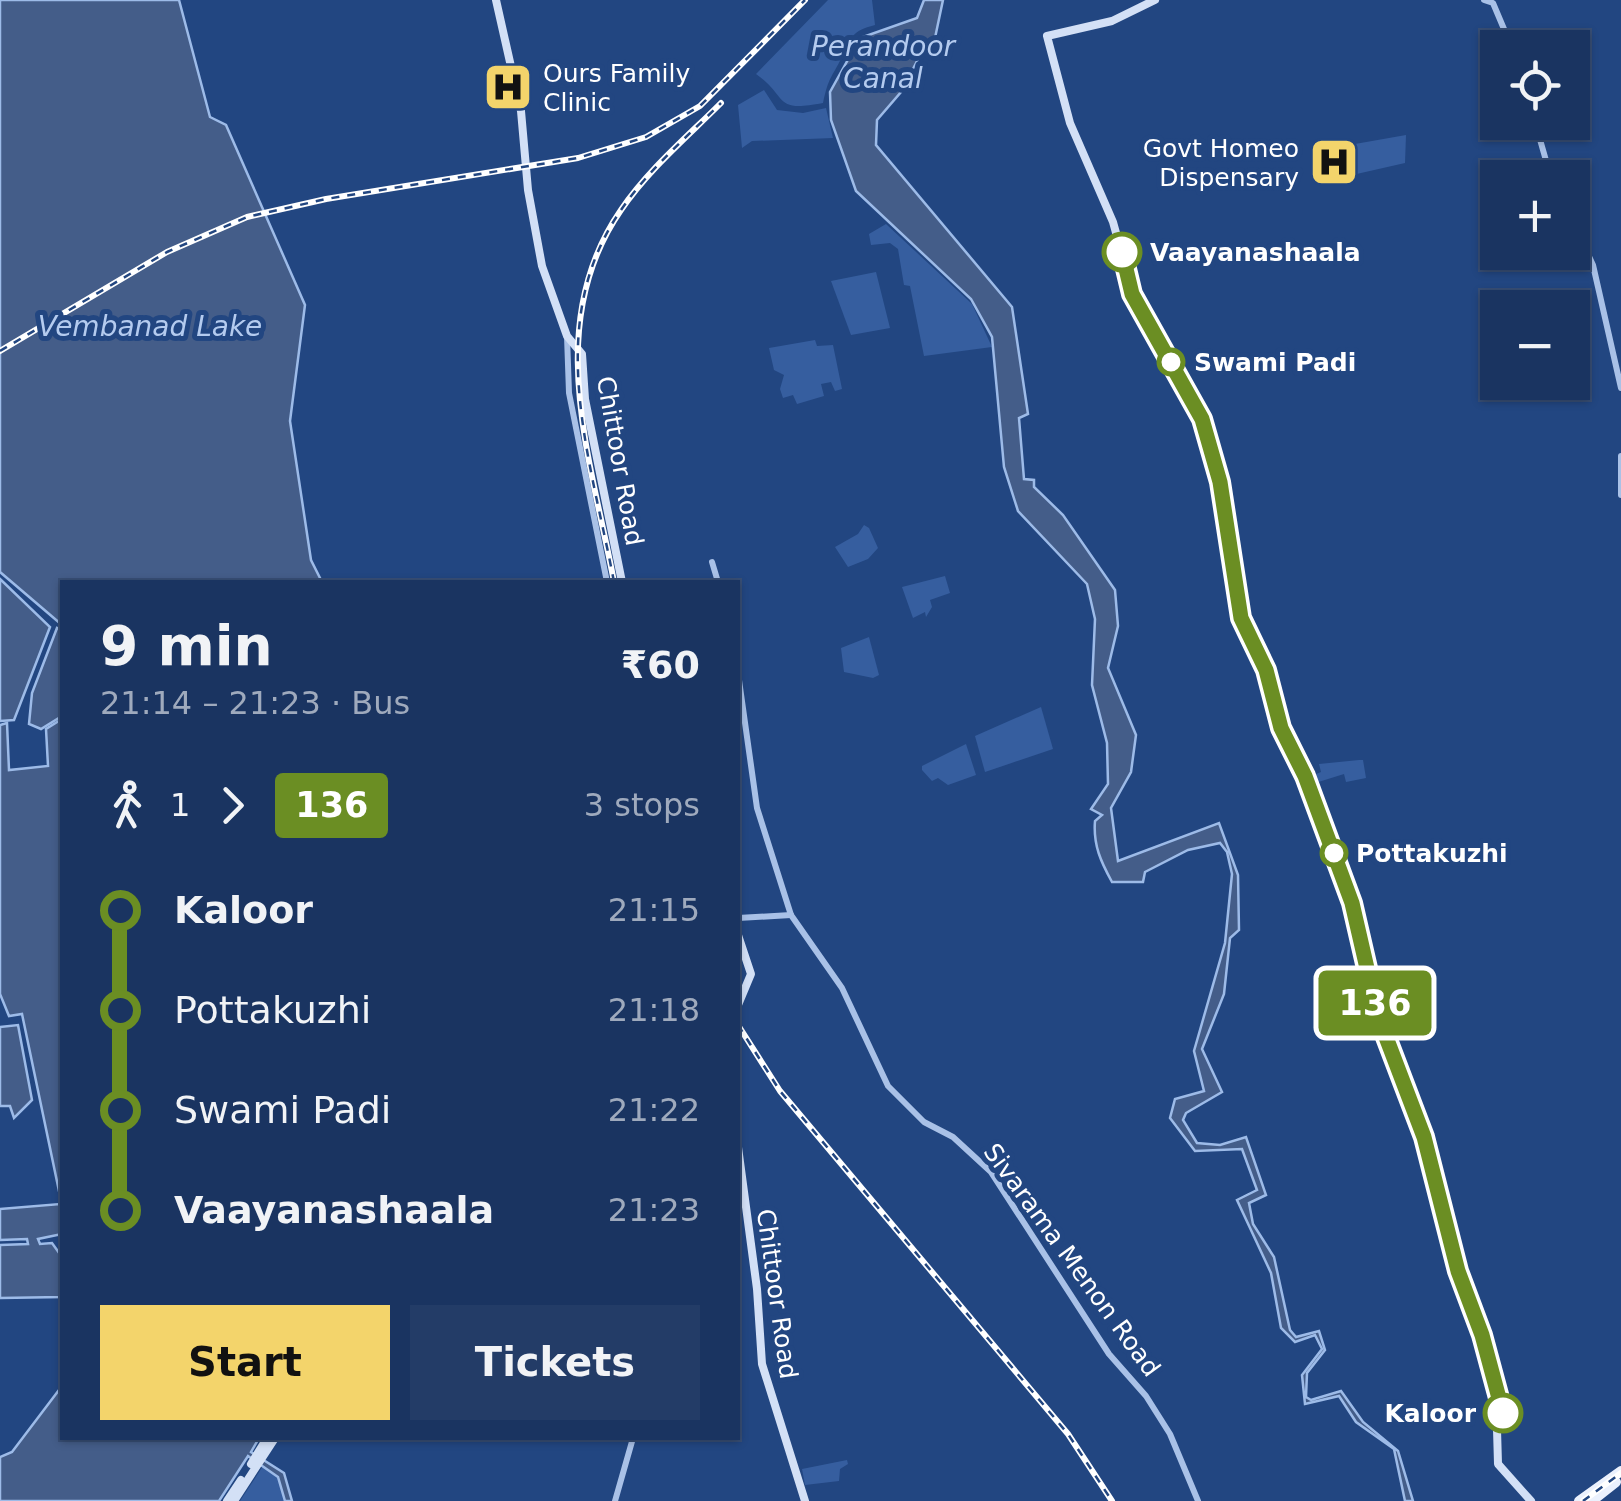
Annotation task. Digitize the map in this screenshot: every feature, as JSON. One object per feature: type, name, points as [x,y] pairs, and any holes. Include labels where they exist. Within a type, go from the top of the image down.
[{"type":"main road","name":"Chittoor Road","points":[[496,0],[521,110],[528,190],[542,266],[566,336],[582,354],[585,399],[622,580]]},
{"type":"main road","points":[[1155,0],[1112,20],[1047,36],[1051,58],[1079,148],[1114,222],[1132,294],[1198,409],[1220,482],[1241,618],[1266,670],[1281,728],[1305,776],[1352,903],[1378,1016],[1424,1137],[1458,1271],[1500,1401],[1498,1464],[1531,1501]]},
{"type":"main road","points":[[740,940],[751,974],[740,1000]]},
{"type":"main road","name":"Chittoor Road","points":[[740,1161],[758,1289],[762,1364],[805,1501]]},
{"type":"main road","points":[[230,1501],[270,1440]]},
{"type":"main road","points":[[1579,1501],[1616,1478]]},
{"type":"main road","points":[[1592,1501],[1616,1478]]},
{"type":"street","points":[[1484,0],[1493,3],[1504,30]]},
{"type":"street","points":[[1590,259],[1621,388]]},
{"type":"street","points":[[566,336],[564,351],[607,580]]},
{"type":"street","points":[[1621,456],[1621,495]]},
{"type":"street","points":[[712,562],[717,580]]},
{"type":"street","name":"Sivarama Menon Road","points":[[740,687],[757,808],[791,915],[842,988],[888,1086],[924,1122],[953,1137],[991,1172],[1109,1354],[1146,1396],[1170,1434],[1198,1501]]},
{"type":"street","points":[[740,918],[791,915]]},
{"type":"street","points":[[615,1501],[632,1440]]},
{"type":"shaded area","points":[[828,0],[872,0],[875,25],[857,32],[851,40],[829,82],[823,103],[788,104],[756,74]]},
{"type":"shaded area","points":[[764,90],[777,110],[803,113],[826,108],[833,138],[752,141],[742,148],[738,105]]},
{"type":"shaded area","points":[[1406,135],[1405,163],[1339,178],[1338,147]]},
{"type":"shaded area","points":[[886,224],[972,304],[992,347],[924,356],[898,249],[890,243],[871,245],[869,234]]},
{"type":"shaded area","points":[[876,272],[890,328],[851,335],[831,281]]},
{"type":"shaded area","points":[[815,340],[817,346],[833,345],[842,389],[835,391],[831,382],[821,384],[824,396],[797,404],[793,395],[783,398],[780,389],[784,375],[774,370],[769,348]]},
{"type":"shaded area","points":[[864,525],[878,548],[868,559],[848,567],[835,547],[858,534]]},
{"type":"shaded area","points":[[945,576],[950,593],[930,600],[932,607],[926,617],[925,612],[913,618],[902,587]]},
{"type":"shaded area","points":[[869,637],[879,675],[873,678],[844,672],[841,648]]},
{"type":"shaded area","points":[[1041,707],[1053,749],[985,772],[975,736]]},
{"type":"shaded area","points":[[966,744],[976,775],[948,785],[938,778],[932,781],[922,770],[922,766]]},
{"type":"shaded area","points":[[1363,760],[1366,778],[1346,782],[1344,774],[1312,784],[1309,777],[1321,772],[1319,764]]},
{"type":"shaded area","points":[[847,1460],[848,1464],[840,1469],[839,1481],[805,1485],[802,1469]]},
{"type":"shaded area","points":[[263,1466],[278,1477],[285,1501],[240,1501]]},
{"type":"water","name":"Vembanad Lake","points":[[0,0],[179,0],[210,117],[226,125],[305,305],[290,421],[311,560],[321,580],[60,580],[60,623],[0,572]]},
{"type":"water","name":"Perandoor Canal","points":[[924,0],[943,0],[935,38],[927,42],[901,92],[877,120],[876,145],[1012,307],[1028,414],[1019,418],[1024,479],[1034,480],[1034,487],[1063,515],[1115,590],[1118,626],[1108,668],[1136,735],[1131,772],[1111,808],[1118,861],[1219,823],[1238,875],[1239,930],[1230,938],[1224,994],[1202,1049],[1222,1092],[1186,1113],[1183,1120],[1197,1143],[1220,1145],[1246,1137],[1266,1195],[1249,1203],[1253,1224],[1274,1257],[1290,1330],[1296,1337],[1319,1331],[1325,1350],[1307,1373],[1306,1397],[1311,1400],[1341,1391],[1363,1422],[1398,1451],[1413,1501],[1405,1501],[1394,1449],[1356,1422],[1339,1396],[1305,1404],[1302,1375],[1322,1349],[1315,1335],[1295,1342],[1281,1328],[1271,1273],[1237,1200],[1257,1190],[1242,1149],[1195,1151],[1170,1118],[1175,1099],[1204,1091],[1194,1051],[1225,943],[1232,874],[1227,852],[1220,843],[1188,850],[1145,872],[1143,882],[1112,882],[1095,838],[1095,821],[1102,815],[1091,809],[1108,784],[1107,743],[1092,685],[1095,619],[1087,584],[1018,511],[1004,467],[992,337],[971,299],[856,191],[831,120],[830,92],[860,38],[917,18]]},
{"type":"water","points":[[0,579],[50,627],[14,720],[0,721]]},
{"type":"water","points":[[57,628],[60,629],[60,717],[41,729],[29,724],[32,693]]},
{"type":"water","points":[[60,720],[59,1191],[22,1014],[9,1016],[0,994],[0,725],[7,723],[9,770],[48,766],[46,729]]},
{"type":"water","points":[[18,1025],[32,1100],[14,1118],[10,1106],[0,1106],[0,1027]]},
{"type":"water","points":[[60,1204],[60,1234],[38,1239],[40,1244],[52,1243],[60,1254],[60,1297],[0,1298],[0,1245],[28,1244],[27,1239],[0,1240],[0,1209]]},
{"type":"water","points":[[60,1389],[60,1440],[258,1440],[251,1452],[284,1473],[292,1501],[285,1501],[278,1477],[248,1456],[219,1501],[0,1501],[0,1457],[12,1452]]},
{"type":"railway","points":[[0,351],[167,252],[247,217],[326,199],[578,158],[646,137],[700,106],[805,0]]},
{"type":"railway","points":[[614,580],[579,393],[578,345],[583,299],[597,254],[621,210],[656,168],[721,103]]},
{"type":"railway","points":[[740,1028],[780,1091],[1068,1434],[1112,1501]]},
{"type":"railway","points":[[1583,1501],[1621,1473]]},
{"type":"bus line","name":"136","points":[[1122,252],[1132,294],[1202,419],[1220,482],[1241,618],[1266,670],[1281,728],[1305,776],[1352,903],[1378,1016],[1424,1137],[1461,1282],[1482,1335],[1503,1413]]},
{"type":"place","name":"Ours Family Clinic","points":[[508,87]]},
{"type":"place","name":"Govt Homeo Dispensary","points":[[1334,162]]},
{"type":"place","name":"Vaayanashaala","points":[[1122,252]]},
{"type":"place","name":"Swami Padi","points":[[1171,362]]},
{"type":"place","name":"Pottakuzhi","points":[[1334,853]]},
{"type":"place","name":"Kaloor","points":[[1503,1413]]}]
